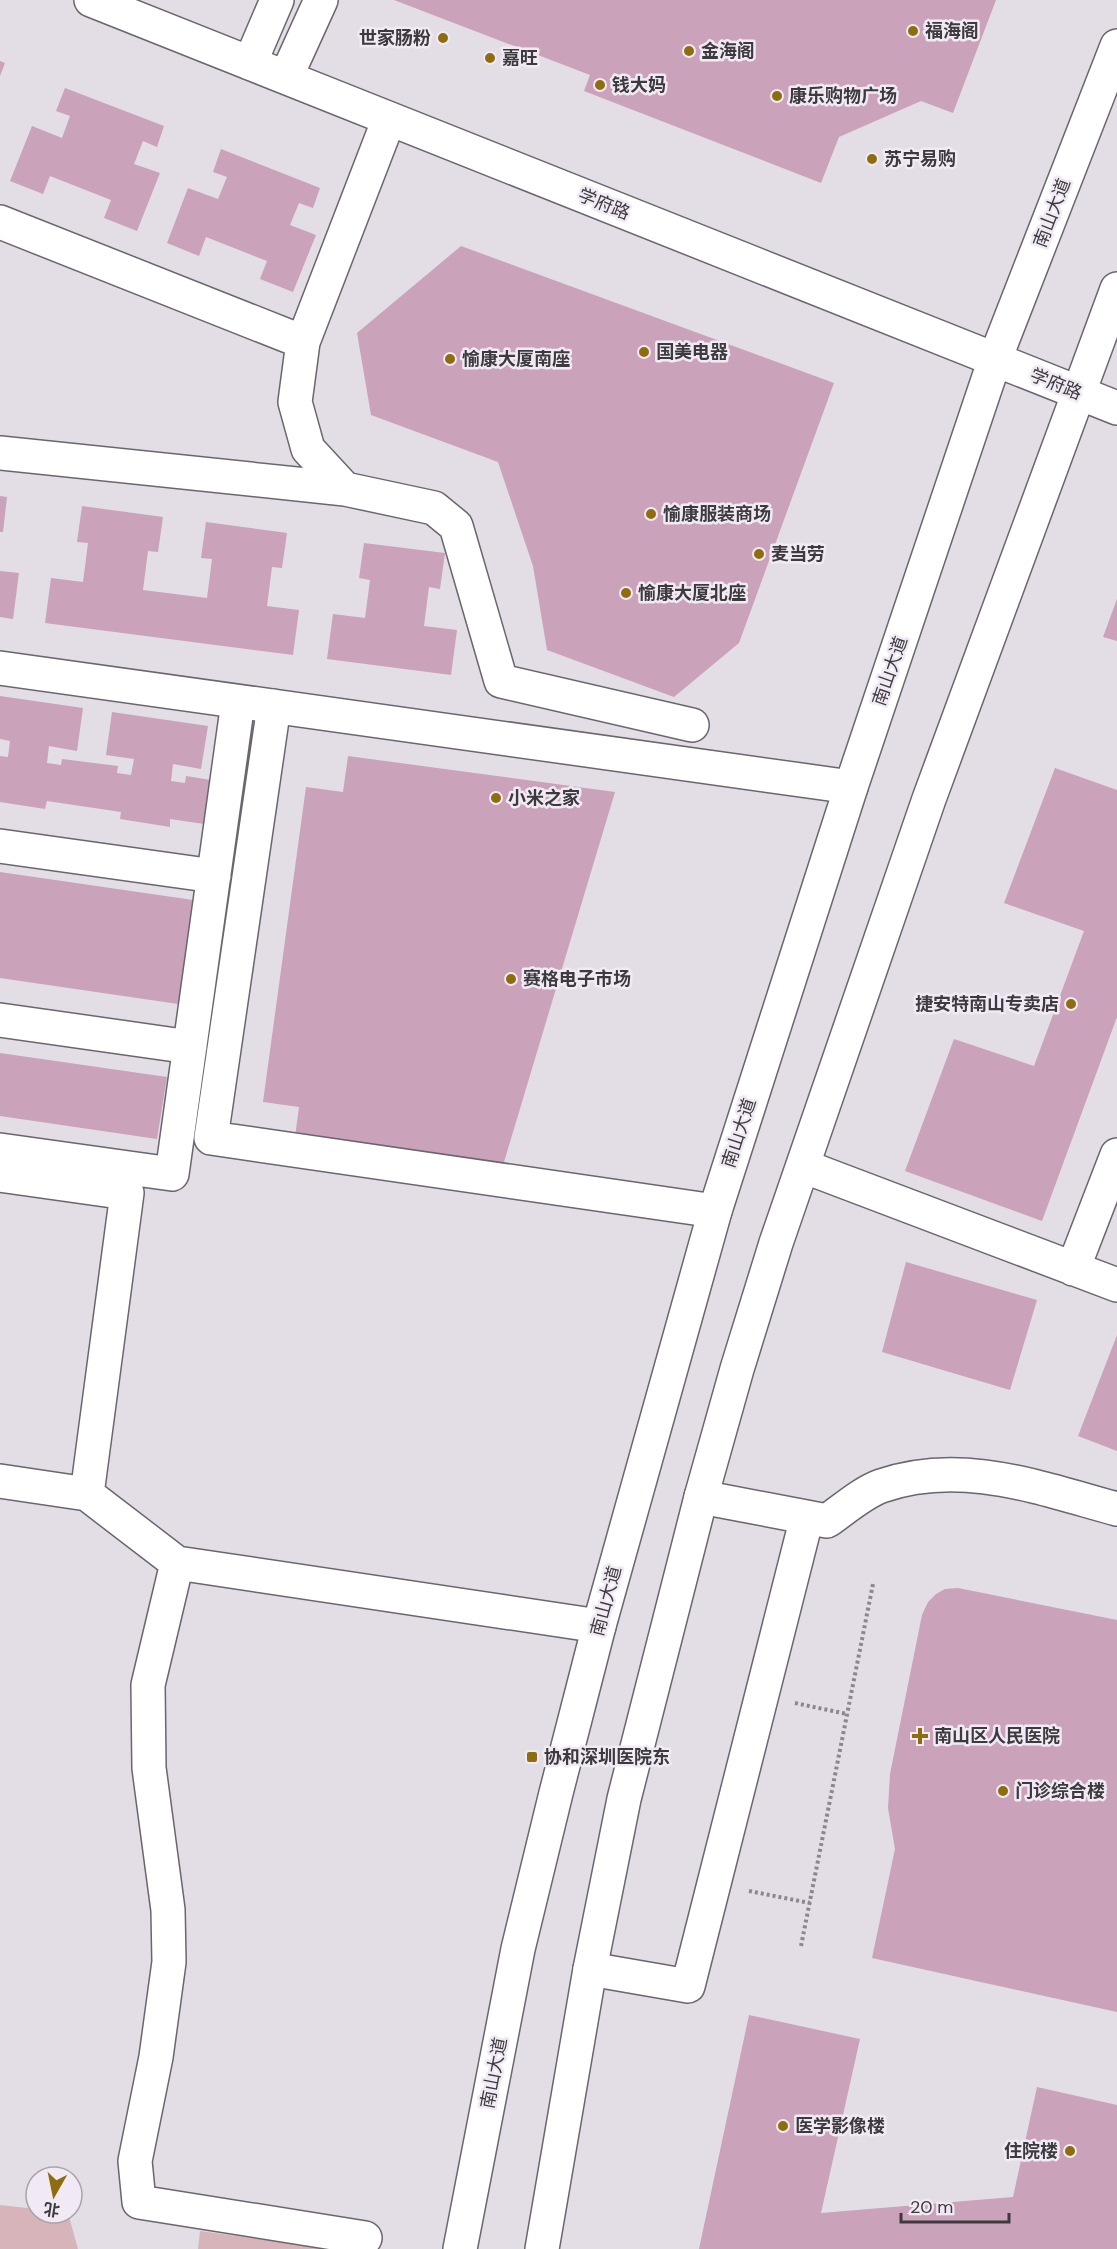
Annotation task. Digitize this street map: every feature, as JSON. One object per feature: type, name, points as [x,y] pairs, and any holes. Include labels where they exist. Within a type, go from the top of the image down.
[{"type":"main road","name":"学府路","points":[[92,0],[1117,408]]},
{"type":"main road","points":[[250,63],[277,0]]},
{"type":"main road","points":[[286,77],[321,0]]},
{"type":"main road","name":"南山大道","points":[[460,2249],[518,1949],[599,1626],[714,1211],[851,787],[995,359],[1117,46]]},
{"type":"main road","points":[[345,489],[308,449],[296,402],[303,342],[389,118]]},
{"type":"main road","points":[[0,222],[303,342]]},
{"type":"main road","points":[[542,2249],[590,1969],[624,1799],[701,1497],[737,1369],[803,1166],[929,799],[1117,289]]},
{"type":"main road","points":[[0,453],[345,489],[434,508],[456,526],[501,681],[692,725]]},
{"type":"main road","points":[[0,668],[851,787]]},
{"type":"main road","points":[[0,1150],[172,1174],[238,702]]},
{"type":"main road","points":[[274,706],[212,1138],[714,1211]]},
{"type":"main road","points":[[0,846],[214,876]]},
{"type":"main road","points":[[0,1020],[190,1047]]},
{"type":"main road","points":[[1072,1269],[1117,1155]]},
{"type":"main road","points":[[803,1166],[1117,1285]]},
{"type":"main road","points":[[0,1175],[128,1193],[87,1494]]},
{"type":"main road","points":[[701,1497],[827,1521],[878,1487],[933,1474],[992,1477],[1117,1509]]},
{"type":"main road","points":[[0,1481],[87,1494],[177,1563],[599,1626]]},
{"type":"main road","points":[[590,1969],[688,1986],[807,1517]]},
{"type":"main road","points":[[177,1563],[148,1685],[149,1768],[168,1910],[169,1962],[156,2057],[135,2161],[139,2202],[365,2238]]},
{"type":"path","points":[[801,1946],[873,1584]]},
{"type":"path","points":[[762,1696],[847,1714]]},
{"type":"path","points":[[715,1884],[810,1903]]},
{"type":"shaded area","points":[[0,2205],[24,2208],[24,2225],[71,2225],[78,2249],[0,2249]]},
{"type":"shaded area","points":[[200,2231],[333,2249],[198,2249]]},
{"type":"building","name":"康乐购物广场","points":[[394,0],[996,0],[953,113],[921,101],[839,137],[821,183],[584,91],[590,75]]},
{"type":"building","points":[[0,61],[5,63],[0,76]]},
{"type":"building","points":[[65,88],[164,126],[157,147],[143,141],[134,164],[160,173],[137,231],[104,218],[111,200],[50,176],[43,194],[10,181],[32,126],[62,138],[70,116],[56,111]]},
{"type":"building","points":[[221,149],[320,188],[313,208],[299,203],[290,225],[316,235],[293,292],[260,279],[267,261],[206,237],[199,256],[167,243],[188,188],[218,199],[227,177],[213,172]]},
{"type":"building","name":"愉康服装商场","points":[[461,246],[834,383],[739,643],[674,697],[547,650],[533,566],[498,462],[371,415],[357,333]]},
{"type":"building","points":[[0,496],[7,497],[3,532],[0,532]]},
{"type":"building","points":[[82,506],[163,517],[158,552],[148,551],[143,590],[207,598],[212,559],[201,558],[206,522],[287,533],[282,568],[272,567],[267,606],[299,610],[293,655],[45,623],[51,578],[83,582],[88,543],[77,542]]},
{"type":"building","points":[[364,543],[445,553],[440,589],[429,587],[424,626],[457,630],[451,675],[327,659],[333,614],[365,618],[370,580],[359,578]]},
{"type":"building","points":[[0,571],[19,573],[13,619],[0,617]]},
{"type":"building","points":[[1117,599],[1117,641],[1103,637]]},
{"type":"building","points":[[0,696],[83,708],[77,751],[49,746],[47,763],[61,765],[62,759],[118,766],[117,773],[131,775],[134,759],[106,755],[112,712],[208,726],[201,769],[173,764],[171,781],[185,783],[186,776],[217,781],[211,825],[170,819],[170,827],[120,819],[121,812],[47,801],[45,809],[0,802],[0,756],[8,757],[10,741],[0,739]]},
{"type":"building","points":[[348,756],[615,792],[501,1172],[294,1144],[299,1107],[263,1102],[306,787],[343,792]]},
{"type":"building","points":[[1055,768],[1117,790],[1117,1017],[1042,1221],[905,1171],[954,1039],[1034,1066],[1084,931],[1004,903]]},
{"type":"building","points":[[0,872],[200,901],[185,1005],[0,978]]},
{"type":"building","points":[[0,1053],[167,1077],[157,1139],[0,1116]]},
{"type":"building","points":[[906,1262],[1037,1300],[1010,1390],[882,1352]]},
{"type":"building","points":[[1117,1335],[1117,1451],[1078,1436]]},
{"type":"building","name":"门诊综合楼","points":[[958,1588],[1117,1620],[1117,2012],[872,1958],[895,1849],[888,1808],[890,1774],[922,1615],[928,1602],[936,1594],[945,1589]]},
{"type":"building","points":[[749,2015],[860,2039],[821,2213],[1013,2197],[1037,2087],[1117,2105],[1117,2249],[699,2249]]},
{"type":"place","name":"福海阁","points":[[913,31]]},
{"type":"place","name":"世家肠粉","points":[[443,38]]},
{"type":"place","name":"金海阁","points":[[689,51]]},
{"type":"place","name":"嘉旺","points":[[490,58]]},
{"type":"place","name":"钱大妈","points":[[600,85]]},
{"type":"place","name":"康乐购物广场","points":[[777,96]]},
{"type":"place","name":"苏宁易购","points":[[872,159]]},
{"type":"place","name":"国美电器","points":[[644,352]]},
{"type":"place","name":"愉康大厦南座","points":[[450,359]]},
{"type":"place","name":"愉康服装商场","points":[[651,514]]},
{"type":"place","name":"麦当劳","points":[[759,554]]},
{"type":"place","name":"愉康大厦北座","points":[[626,593]]},
{"type":"place","name":"小米之家","points":[[496,798]]},
{"type":"place","name":"赛格电子市场","points":[[511,979]]},
{"type":"place","name":"捷安特南山专卖店","points":[[1071,1004]]},
{"type":"place","name":"南山区人民医院","points":[[920,1736]]},
{"type":"place","name":"协和深圳医院东","points":[[532,1757]]},
{"type":"place","name":"门诊综合楼","points":[[1003,1791]]},
{"type":"place","name":"医学影像楼","points":[[783,2126]]},
{"type":"place","name":"住院楼","points":[[1070,2151]]}]
